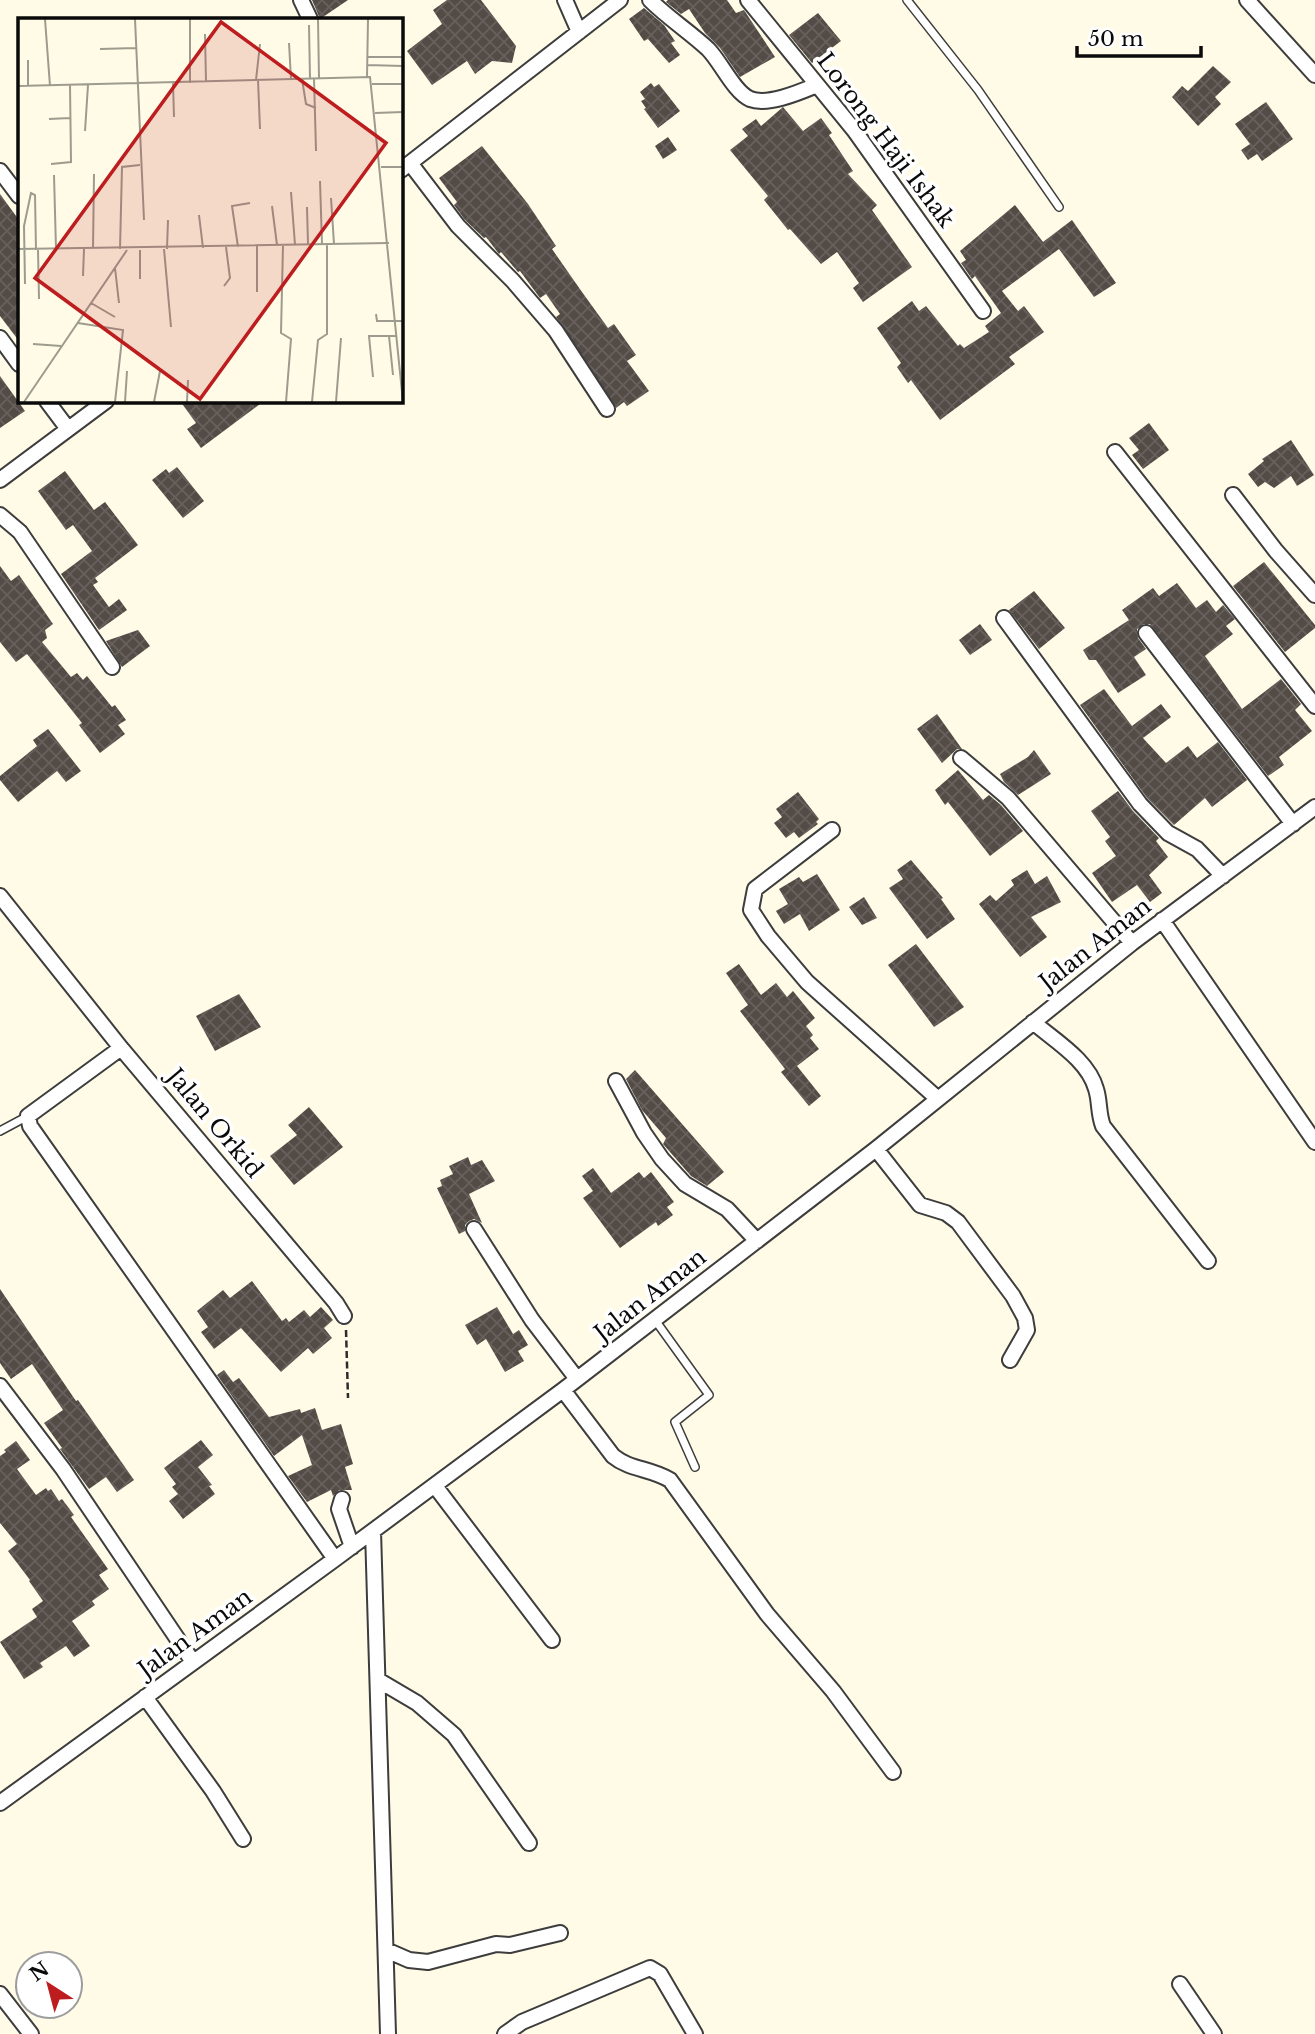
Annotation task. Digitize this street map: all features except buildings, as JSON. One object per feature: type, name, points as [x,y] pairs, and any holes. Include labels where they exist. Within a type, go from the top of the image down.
[{"type":"street","points":[[301,0],[310,18]]},
{"type":"street","points":[[565,0],[579,32]]},
{"type":"street","points":[[607,409],[556,331],[513,281],[403,168],[620,0]]},
{"type":"street","points":[[650,0],[707,49],[742,94],[751,100],[780,99],[817,85]]},
{"type":"street","name":"Lorong Haji Ishak","points":[[748,0],[854,130],[983,311]]},
{"type":"street","points":[[1247,0],[1315,75]]},
{"type":"street","points":[[0,171],[18,195]]},
{"type":"street","points":[[0,338],[18,363]]},
{"type":"street","points":[[48,402],[68,429]]},
{"type":"street","points":[[0,480],[105,402]]},
{"type":"street","points":[[1115,452],[1315,706]]},
{"type":"street","points":[[1233,495],[1276,551],[1315,595]]},
{"type":"street","points":[[0,515],[20,533],[112,667]]},
{"type":"street","points":[[1004,618],[1140,804],[1168,833],[1197,849],[1223,876]]},
{"type":"street","points":[[1146,633],[1289,818]]},
{"type":"street","points":[[961,758],[1008,798],[1132,943]]},
{"type":"street","name":"Jalan Aman","points":[[0,1803],[145,1698],[190,1657],[352,1547],[577,1379],[876,1149],[1132,943],[1223,876],[1289,818],[1315,807]]},
{"type":"street","points":[[832,831],[755,889],[751,910],[768,936],[807,982],[938,1099]]},
{"type":"street","name":"Jalan Orkid","points":[[0,896],[121,1048],[336,1303],[344,1316]]},
{"type":"street","points":[[1162,920],[1315,1142]]},
{"type":"street","points":[[1033,1022],[1081,1061],[1097,1091],[1098,1111],[1103,1126],[1208,1261]]},
{"type":"street","points":[[121,1048],[28,1116],[30,1126],[335,1559]]},
{"type":"street","points":[[616,1081],[644,1133],[670,1167],[685,1184],[727,1209],[757,1241]]},
{"type":"street","points":[[876,1149],[920,1205],[946,1213],[958,1222],[1013,1296],[1025,1318],[1027,1330],[1010,1360]]},
{"type":"street","points":[[474,1229],[532,1320],[577,1379]]},
{"type":"street","points":[[0,1386],[63,1469],[190,1657]]},
{"type":"street","points":[[562,1390],[613,1456],[623,1464],[656,1472],[670,1480],[767,1614],[833,1691],[893,1772]]},
{"type":"street","points":[[435,1486],[552,1640]]},
{"type":"street","points":[[342,1499],[339,1509],[352,1547]]},
{"type":"street","points":[[373,1531],[388,2034]]},
{"type":"street","points":[[378,1680],[417,1703],[454,1735],[530,1843]]},
{"type":"street","points":[[145,1698],[213,1791],[243,1839]]},
{"type":"street","points":[[386,1950],[409,1960],[428,1962],[496,1944],[510,1945],[560,1933]]},
{"type":"street","points":[[505,2034],[522,2022],[650,1968],[660,1974],[695,2034]]},
{"type":"street","points":[[1180,1984],[1214,2034]]},
{"type":"street","points":[[0,1994],[31,2034]]},
{"type":"lane","points":[[907,0],[978,90],[1059,206]]},
{"type":"lane","points":[[0,1131],[28,1116]]},
{"type":"lane","points":[[655,1319],[709,1395],[675,1422],[695,1467]]},
{"type":"path","points":[[344,1316],[348,1398]]}]
